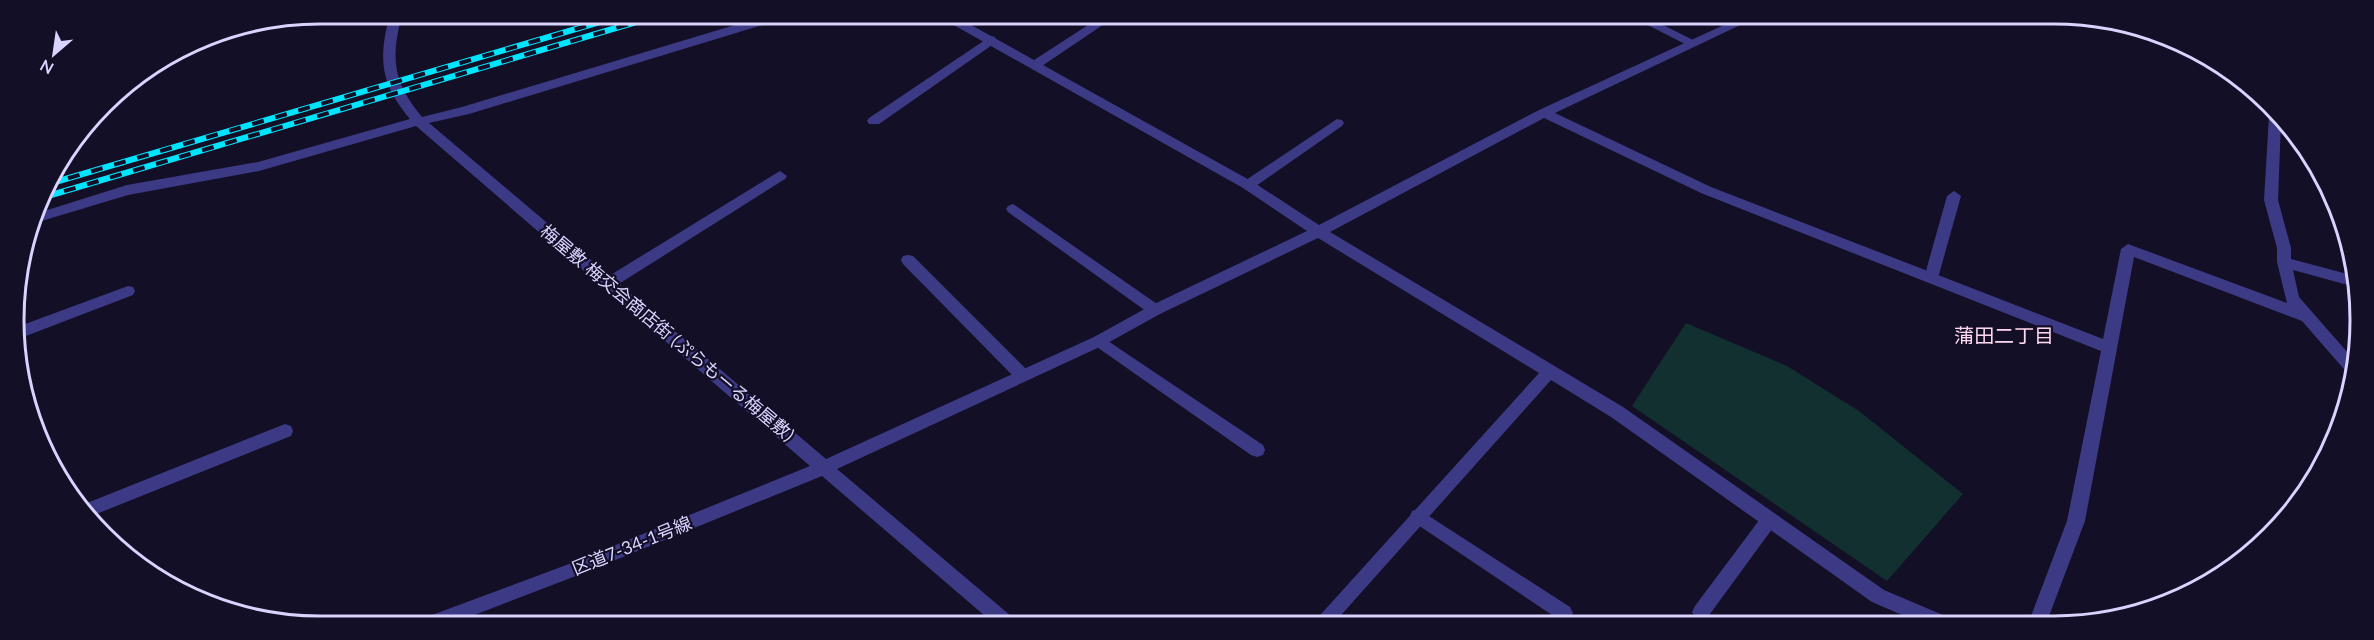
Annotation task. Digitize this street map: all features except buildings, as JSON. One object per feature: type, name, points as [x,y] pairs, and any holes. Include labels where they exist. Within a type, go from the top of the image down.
[{"type":"street","name":"梅屋敷 梅交会商店街 (ぷらもーる梅屋敷)","points":[[393,24],[388,44],[389,74],[402,103],[419,122],[998,616]]},
{"type":"street","points":[[44,216],[127,190],[259,166],[374,132],[464,111],[752,24]]},
{"type":"street","points":[[962,24],[1248,185],[1318,231],[1617,412],[1878,596],[1925,616]]},
{"type":"street","points":[[1035,65],[1098,24]]},
{"type":"street","points":[[1653,24],[1694,43]]},
{"type":"street","name":"区道7-34-1号線","points":[[451,616],[575,570],[825,467],[1099,341],[1155,310],[1318,231],[1544,113],[1736,24]]},
{"type":"street","points":[[874,121],[991,40]]},
{"type":"street","points":[[1544,113],[1706,190],[2109,348]]},
{"type":"street","points":[[1248,185],[1337,123]]},
{"type":"street","points":[[2276,124],[2271,200],[2284,248],[2284,262],[2292,299],[2347,361]]},
{"type":"street","points":[[609,283],[780,176]]},
{"type":"street","points":[[1931,278],[1954,196]]},
{"type":"street","points":[[1014,209],[1155,310]]},
{"type":"street","points":[[2040,616],[2076,521],[2128,249],[2306,316]]},
{"type":"street","points":[[908,260],[1023,376]]},
{"type":"street","points":[[2284,262],[2347,280]]},
{"type":"street","points":[[25,330],[128,291]]},
{"type":"street","points":[[1099,341],[1257,450]]},
{"type":"street","points":[[1327,616],[1550,371]]},
{"type":"street","points":[[92,508],[285,431]]},
{"type":"street","points":[[1418,516],[1564,613]]},
{"type":"street","points":[[1701,612],[1769,520]]},
{"type":"green space","points":[[1686,323],[1787,366],[1859,411],[1963,494],[1887,581],[1632,406]]},
{"type":"railway","points":[[59,181],[593,24]]},
{"type":"railway","points":[[53,195],[630,24]]},
{"type":"district","name":"蒲田二丁目","points":[[2004,336]]}]
